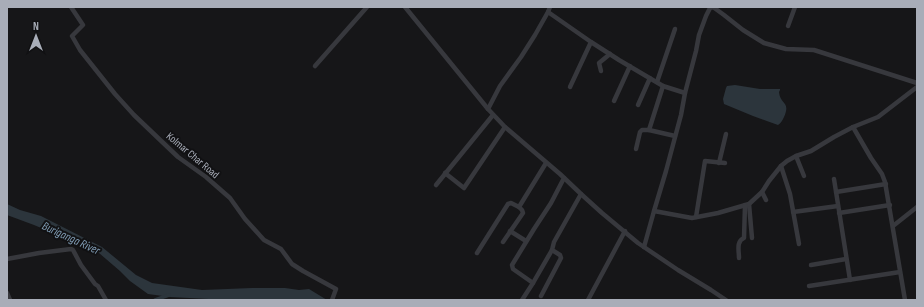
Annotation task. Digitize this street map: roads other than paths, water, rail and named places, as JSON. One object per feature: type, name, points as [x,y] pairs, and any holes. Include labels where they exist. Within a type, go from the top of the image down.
[{"type":"street","name":"Kolmar Char Road","points":[[71,7],[83,25],[72,36],[80,50],[115,94],[134,115],[178,157],[230,198],[245,219],[264,240],[280,250],[292,264],[302,272],[336,290],[332,299]]},
{"type":"street","points":[[315,66],[367,7]]},
{"type":"street","points":[[404,7],[493,115],[505,127],[602,213],[644,247],[726,300]]},
{"type":"street","points":[[488,109],[500,86],[521,57],[550,7]]},
{"type":"street","points":[[644,247],[681,115],[699,35],[710,8],[713,7],[724,14],[743,30],[764,43],[786,49],[814,50],[917,83]]},
{"type":"street","points":[[788,26],[795,7]]},
{"type":"street","points":[[548,12],[591,42],[663,86],[685,93]]},
{"type":"street","points":[[657,82],[675,29]]},
{"type":"street","points":[[570,87],[591,42]]},
{"type":"street","points":[[600,71],[599,63],[610,54]]},
{"type":"street","points":[[614,101],[630,66]]},
{"type":"street","points":[[638,105],[650,78]]},
{"type":"street","points":[[649,130],[663,86]]},
{"type":"street","points":[[654,211],[692,218],[747,205],[762,192],[781,166],[787,161],[811,151],[853,127],[878,117],[917,88]]},
{"type":"street","points":[[436,185],[493,115]]},
{"type":"street","points":[[445,173],[464,188],[505,127]]},
{"type":"street","points":[[853,127],[882,174],[886,184],[905,300]]},
{"type":"street","points":[[636,149],[641,130],[649,130],[675,136]]},
{"type":"street","points":[[719,163],[726,134]]},
{"type":"street","points":[[796,156],[804,176]]},
{"type":"street","points":[[696,217],[705,162],[725,163]]},
{"type":"street","points":[[519,207],[546,163]]},
{"type":"street","points":[[781,166],[790,194],[799,244]]},
{"type":"street","points":[[533,283],[512,267],[526,241],[551,203],[564,178]]},
{"type":"street","points":[[834,178],[850,280]]},
{"type":"street","points":[[836,192],[886,184]]},
{"type":"street","points":[[762,192],[766,200]]},
{"type":"street","points":[[522,300],[552,250],[554,242],[581,194]]},
{"type":"street","points":[[477,253],[508,204],[512,203],[519,207],[523,213],[503,242]]},
{"type":"street","points":[[747,205],[752,238]]},
{"type":"street","points":[[739,258],[739,242],[744,238],[747,205]]},
{"type":"street","points":[[839,213],[890,205]]},
{"type":"street","points":[[793,212],[838,206]]},
{"type":"street","points":[[893,226],[917,207]]},
{"type":"street","points":[[510,231],[526,241]]},
{"type":"street","points":[[588,300],[625,231]]},
{"type":"street","points":[[7,259],[71,249],[81,265],[98,286],[106,300]]},
{"type":"street","points":[[541,296],[561,258],[560,255],[552,250]]},
{"type":"street","points":[[811,265],[846,259]]},
{"type":"street","points":[[809,286],[900,272]]},
{"type":"street","points":[[7,293],[10,300]]},
{"type":"water","points":[[735,85],[760,89],[780,89],[779,92],[781,99],[786,105],[786,112],[781,123],[778,125],[724,104],[723,99],[727,86]]},
{"type":"water","name":"Buriganga River","points":[[7,204],[20,210],[41,216],[102,247],[136,275],[152,283],[202,290],[252,288],[309,289],[327,300],[208,299],[148,294],[130,281],[99,253],[7,215]]},
{"type":"waterway","points":[[155,300],[169,295]]}]
